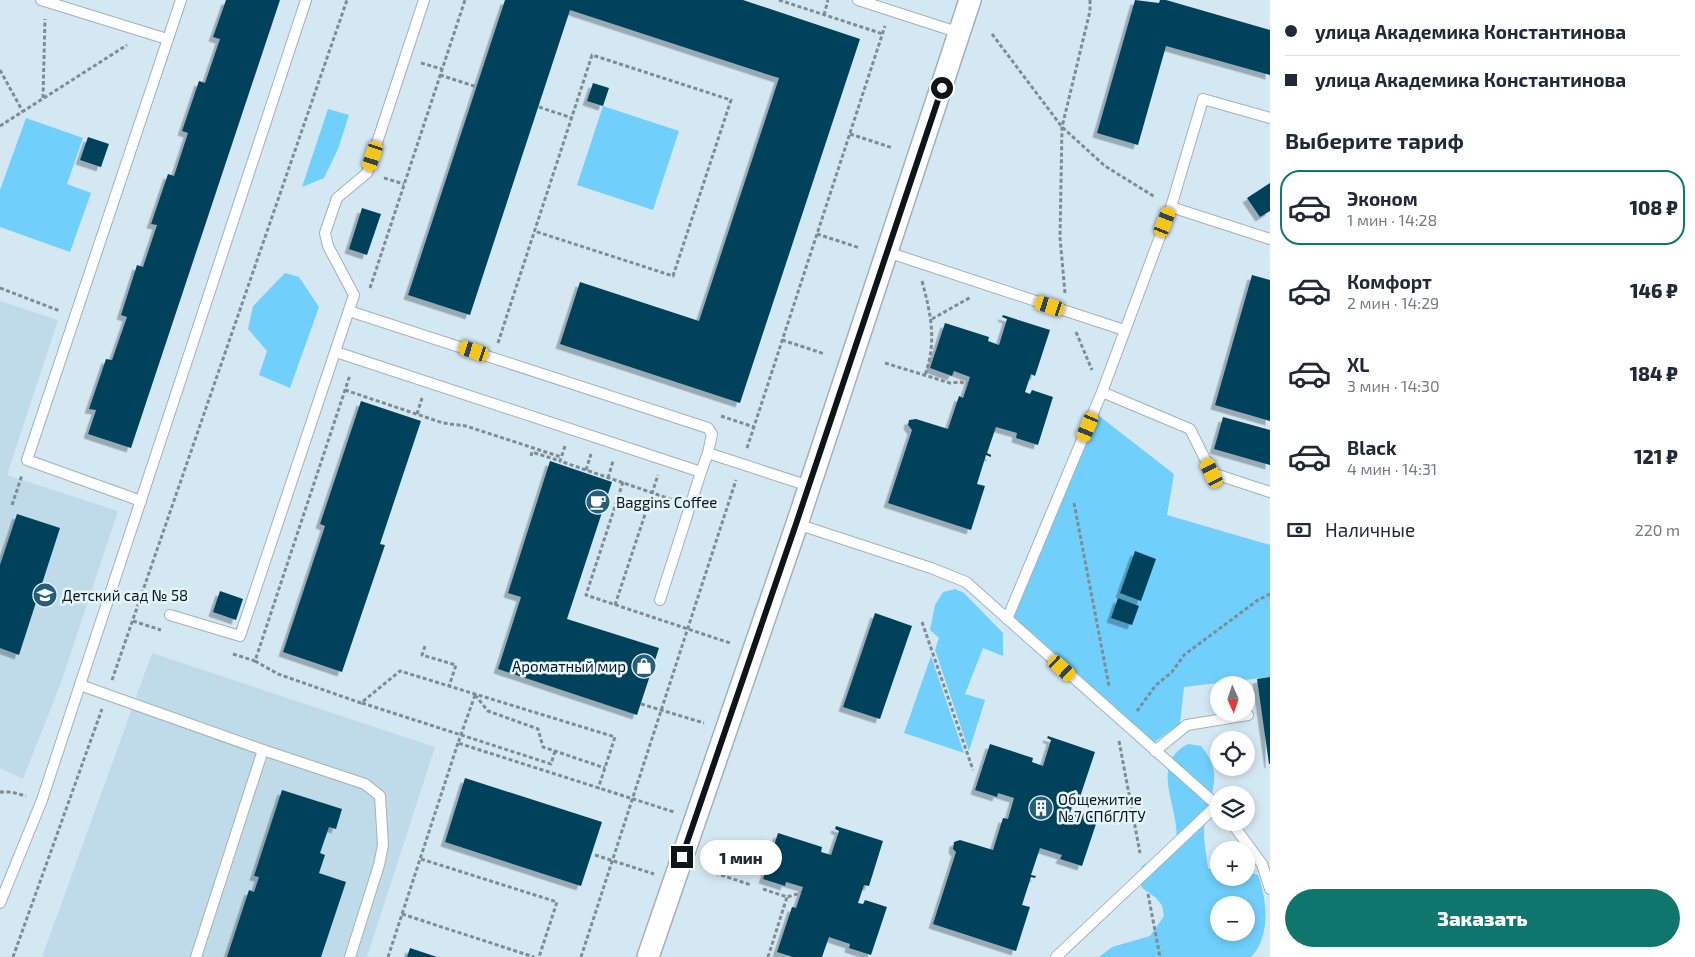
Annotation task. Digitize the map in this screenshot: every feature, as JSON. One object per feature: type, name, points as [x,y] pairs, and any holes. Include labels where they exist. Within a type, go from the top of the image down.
[{"type":"street","points":[[652,954],[970,0]]},
{"type":"lane","points":[[43,0],[167,39]]},
{"type":"lane","points":[[140,501],[27,460],[181,0]]},
{"type":"lane","points":[[0,903],[42,800],[306,0]]},
{"type":"lane","points":[[170,615],[240,636],[354,295],[328,246],[325,234],[337,198],[367,172],[424,0]]},
{"type":"lane","points":[[858,0],[960,33]]},
{"type":"lane","points":[[1007,619],[1102,392],[1171,207],[1203,99],[1270,118]]},
{"type":"lane","points":[[1171,207],[1270,239]]},
{"type":"lane","points":[[887,252],[918,264],[1124,330]]},
{"type":"lane","points":[[349,311],[708,428],[712,434],[708,453],[660,600]]},
{"type":"lane","points":[[336,352],[701,472]]},
{"type":"lane","points":[[1102,392],[1190,429],[1212,473],[1270,492]]},
{"type":"lane","points":[[708,453],[809,486]]},
{"type":"lane","points":[[796,524],[931,568],[966,582],[1154,752],[1210,799]]},
{"type":"lane","points":[[80,685],[263,750],[366,784],[380,796],[383,845],[379,865],[350,957]]},
{"type":"lane","points":[[1154,752],[1188,726],[1215,721]]},
{"type":"lane","points":[[196,957],[263,750]]},
{"type":"lane","points":[[1056,957],[1210,813]]},
{"type":"lane","points":[[1238,831],[1266,864],[1270,889]]},
{"type":"path","points":[[43,0],[43,98]]},
{"type":"path","points":[[13,957],[107,695],[347,0]]},
{"type":"path","points":[[362,315],[465,0]]},
{"type":"path","points":[[779,0],[883,34]]},
{"type":"path","points":[[824,14],[828,0]]},
{"type":"path","points":[[1090,0],[1090,12],[1062,127],[1060,238],[1067,312],[1102,392]]},
{"type":"path","points":[[581,957],[890,11]]},
{"type":"path","points":[[0,126],[146,32]]},
{"type":"path","points":[[992,34],[1062,127],[1105,166],[1171,207]]},
{"type":"path","points":[[493,358],[534,231],[572,118],[592,55],[731,100],[673,276],[534,231]]},
{"type":"path","points":[[0,70],[23,112]]},
{"type":"path","points":[[440,75],[477,87]]},
{"type":"path","points":[[539,107],[572,118]]},
{"type":"path","points":[[850,134],[893,148]]},
{"type":"path","points":[[367,172],[404,184]]},
{"type":"path","points":[[817,234],[860,248]]},
{"type":"path","points":[[918,264],[932,319],[930,362],[925,375]]},
{"type":"path","points":[[932,319],[989,287]]},
{"type":"path","points":[[0,288],[75,316]]},
{"type":"path","points":[[782,340],[825,354]]},
{"type":"path","points":[[885,362],[950,383],[960,382],[968,384]]},
{"type":"path","points":[[345,390],[443,422],[466,426],[690,506]]},
{"type":"path","points":[[417,414],[424,394]]},
{"type":"path","points":[[561,459],[566,441]]},
{"type":"path","points":[[586,470],[592,450]]},
{"type":"path","points":[[531,456],[532,452],[561,459]]},
{"type":"path","points":[[608,478],[614,457]]},
{"type":"path","points":[[615,605],[663,459]]},
{"type":"path","points":[[12,505],[27,460]]},
{"type":"path","points":[[623,482],[586,595],[730,643]]},
{"type":"path","points":[[1126,726],[1156,685],[1172,672],[1184,655],[1258,600],[1270,594]]},
{"type":"path","points":[[922,622],[973,770]]},
{"type":"path","points":[[425,646],[422,654],[456,665],[449,686]]},
{"type":"path","points":[[255,661],[278,674],[361,703],[551,764],[555,751]]},
{"type":"path","points":[[361,703],[400,671],[615,737],[598,789]]},
{"type":"path","points":[[388,957],[475,695]]},
{"type":"path","points":[[475,695],[488,712],[538,729],[543,748],[605,768]]},
{"type":"path","points":[[641,704],[704,723]]},
{"type":"path","points":[[458,743],[674,812]]},
{"type":"path","points":[[0,792],[10,792],[42,800]]},
{"type":"path","points":[[596,855],[654,874]]},
{"type":"path","points":[[421,859],[557,902],[539,957]]},
{"type":"path","points":[[715,873],[751,885]]},
{"type":"path","points":[[763,889],[787,897],[801,893]]},
{"type":"path","points":[[768,957],[787,897]]},
{"type":"path","points":[[402,914],[534,957]]},
{"type":"shaded area","points":[[603,106],[679,131],[653,210],[577,185]]},
{"type":"shaded area","points":[[328,109],[349,115],[338,149],[324,178],[302,187]]},
{"type":"shaded area","points":[[26,118],[83,138],[67,184],[91,193],[70,252],[0,227],[0,190]]},
{"type":"shaded area","points":[[285,273],[299,277],[319,307],[290,388],[259,375],[267,351],[248,329],[253,306]]},
{"type":"shaded area","name":"Детский сад № 58","points":[[0,301],[58,320],[7,475],[118,511],[62,680],[23,779],[0,768]]},
{"type":"shaded area","points":[[1094,412],[1174,474],[1167,515],[1270,545],[1270,677],[1255,679],[1255,676],[1210,676],[1210,684],[1184,687],[1180,724],[1153,743],[1007,619]]},
{"type":"shaded area","points":[[955,589],[964,593],[1003,633],[1003,656],[983,648],[965,694],[985,700],[969,751],[935,650],[939,638],[930,630],[935,605],[943,592]]},
{"type":"shaded area","points":[[152,653],[435,747],[367,957],[42,957]]},
{"type":"shaded area","points":[[931,656],[964,753],[904,733]]},
{"type":"shaded area","points":[[1188,744],[1201,746],[1209,758],[1210,776],[1214,776],[1214,779],[1213,786],[1210,786],[1210,801],[1205,821],[1204,842],[1208,868],[1210,869],[1210,886],[1255,886],[1255,874],[1258,875],[1264,897],[1265,919],[1262,940],[1251,957],[1099,957],[1112,947],[1150,936],[1164,916],[1161,904],[1141,886],[1140,875],[1142,866],[1175,848],[1177,834],[1169,791],[1169,765],[1176,753]]},
{"type":"building","points":[[226,0],[280,0],[131,448],[88,434],[96,410],[89,409],[106,359],[112,360],[127,317],[121,315],[137,265],[143,267],[157,225],[151,224],[168,174],[174,176],[188,133],[182,131],[199,81],[205,83],[220,39],[213,37]]},
{"type":"building","points":[[505,0],[743,0],[860,39],[740,403],[560,344],[580,282],[699,321],[779,78],[570,10],[470,315],[408,295]]},
{"type":"building","points":[[1135,0],[1159,3],[1160,0],[1166,0],[1270,30],[1270,75],[1166,46],[1138,145],[1097,133]]},
{"type":"building","points":[[593,83],[609,88],[603,106],[587,101]]},
{"type":"building","points":[[88,137],[109,144],[101,167],[80,160]]},
{"type":"building","points":[[1270,183],[1270,211],[1260,217],[1247,198]]},
{"type":"building","points":[[362,208],[381,214],[367,255],[349,249]]},
{"type":"building","points":[[1252,275],[1270,280],[1270,421],[1215,405]]},
{"type":"building","points":[[1003,315],[1050,330],[1035,376],[1031,374],[1025,392],[1030,394],[1032,390],[1053,397],[1038,445],[1016,438],[1017,433],[996,427],[987,453],[991,457],[986,455],[977,484],[985,486],[971,530],[888,503],[912,430],[908,425],[909,420],[916,419],[948,429],[959,396],[963,398],[970,377],[954,371],[952,376],[930,368],[945,323],[989,337],[988,341],[999,345],[1007,319],[1002,317]]},
{"type":"building","points":[[361,401],[421,421],[380,544],[385,545],[342,672],[283,652],[325,526],[320,524]]},
{"type":"building","points":[[1223,417],[1270,430],[1270,465],[1214,449]]},
{"type":"building","points":[[550,461],[612,482],[567,619],[659,648],[637,715],[498,669],[521,597],[508,593]]},
{"type":"building","points":[[17,514],[60,528],[19,655],[0,648],[0,565]]},
{"type":"building","points":[[1135,551],[1156,559],[1141,601],[1120,593]]},
{"type":"building","points":[[220,591],[243,599],[236,620],[213,612]]},
{"type":"building","points":[[1118,598],[1139,606],[1132,625],[1111,618]]},
{"type":"building","points":[[875,613],[912,626],[880,719],[843,707]]},
{"type":"building","points":[[1270,677],[1270,764],[1269,764],[1257,679]]},
{"type":"building","name":"Общежитие №7 СПбГЛТУ","points":[[1048,736],[1095,752],[1080,797],[1076,795],[1070,813],[1075,815],[1076,811],[1098,818],[1082,866],[1060,859],[1062,855],[1040,848],[1031,875],[1036,876],[1035,878],[1031,877],[1022,905],[1030,907],[1016,951],[933,924],[956,852],[953,849],[954,842],[960,840],[993,850],[1003,818],[1008,819],[1014,798],[998,793],[997,797],[975,790],[990,744],[1033,758],[1032,762],[1043,766],[1051,740],[1047,738]]},
{"type":"building","points":[[465,778],[602,822],[581,886],[445,842]]},
{"type":"building","points":[[282,790],[342,809],[336,829],[329,827],[320,853],[325,855],[319,873],[346,882],[321,957],[227,957],[249,890],[254,892],[259,877],[254,876]]},
{"type":"building","points":[[836,826],[883,841],[869,886],[864,885],[858,903],[863,904],[865,900],[887,907],[871,955],[849,948],[850,944],[829,937],[822,957],[793,957],[777,952],[792,907],[796,908],[803,887],[786,882],[785,886],[763,879],[778,833],[822,847],[821,852],[831,855],[839,831],[835,829]]},
{"type":"building","points":[[410,948],[437,957],[407,957]]},
{"type":"place","name":"Baggins Coffee","points":[[598,502]]},
{"type":"place","name":"Детский сад № 58","points":[[45,595]]},
{"type":"place","name":"Ароматный мир","points":[[644,666]]},
{"type":"place","name":"Общежитие №7 СПбГЛТУ","points":[[1041,808]]},
{"type":"route","points":[[682,857],[942,88]]}]
